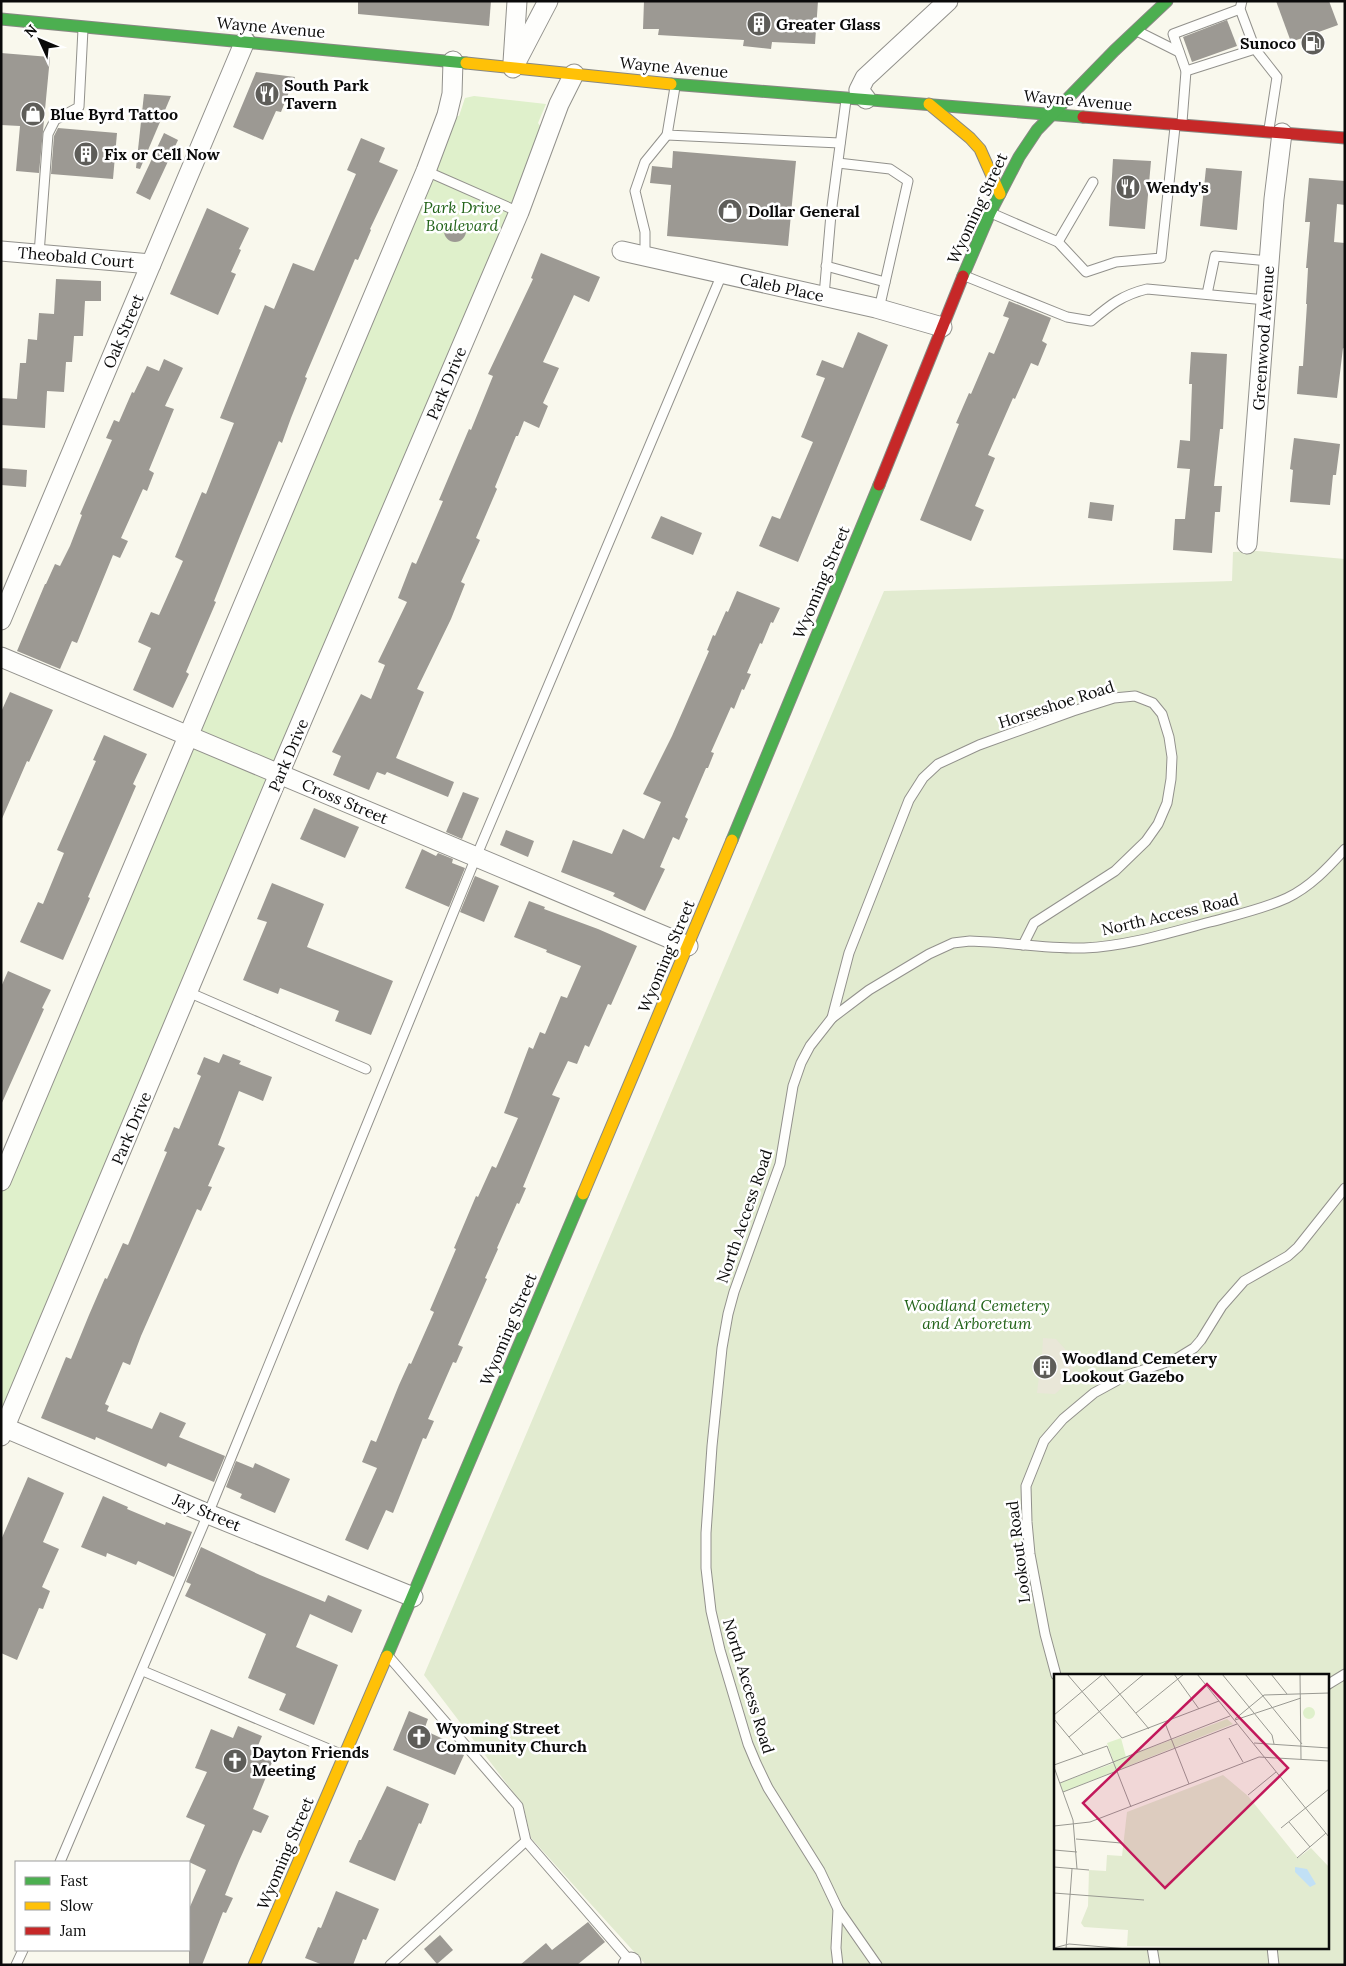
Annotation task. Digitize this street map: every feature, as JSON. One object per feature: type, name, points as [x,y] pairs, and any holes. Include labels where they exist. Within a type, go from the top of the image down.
[{"type":"street","points":[[513,68],[517,1]]},
{"type":"street","points":[[513,68],[548,1]]},
{"type":"street","points":[[866,99],[859,90],[865,78],[948,1]]},
{"type":"street","name":"Wyoming Street","points":[[254,1965],[413,1597],[688,946],[880,484],[963,275],[990,213],[1022,151],[1052,112],[1167,1]]},
{"type":"street","name":"Wayne Avenue","points":[[1,19],[574,74],[846,98],[1052,112],[1101,119],[1345,138]]},
{"type":"street","name":"Oak Street","points":[[1,620],[245,41]]},
{"type":"street","points":[[1,1181],[426,171],[447,115],[452,94],[452,61]]},
{"type":"street","name":"Park Drive","points":[[3,1430],[279,774],[519,212],[556,112],[574,74]]},
{"type":"street","points":[[928,104],[970,138],[980,149],[1000,194]]},
{"type":"street","name":"Greenwood Avenue","points":[[1247,544],[1269,261],[1275,133]]},
{"type":"street","name":"Caleb Place","points":[[622,250],[879,309],[942,328]]},
{"type":"street","name":"Theobald Court","points":[[1,251],[151,264]]},
{"type":"street","name":"Cross Street","points":[[1,658],[688,946]]},
{"type":"street","name":"Jay Street","points":[[3,1430],[413,1597]]},
{"type":"lane","points":[[990,213],[1058,242],[1086,272],[1116,262],[1161,258],[1186,71],[1173,34],[1203,25],[1241,5],[1255,49],[1277,77],[1275,133]]},
{"type":"lane","points":[[39,254],[48,134],[55,120],[79,107],[83,27]]},
{"type":"lane","points":[[1136,30],[1179,52]]},
{"type":"lane","points":[[1186,71],[1213,59],[1255,49]]},
{"type":"lane","points":[[644,256],[645,232],[635,191],[645,162],[667,135],[676,83]]},
{"type":"lane","points":[[824,296],[846,98]]},
{"type":"lane","points":[[667,135],[840,144]]},
{"type":"lane","points":[[838,163],[890,169],[908,181],[879,309]]},
{"type":"lane","points":[[426,171],[519,212]]},
{"type":"lane","points":[[1058,242],[1093,182]]},
{"type":"lane","points":[[1207,294],[1214,256],[1269,261]]},
{"type":"lane","points":[[826,266],[886,282]]},
{"type":"lane","points":[[60,1861],[143,1671],[476,857],[722,274]]},
{"type":"lane","points":[[963,275],[1067,316],[1091,321],[1128,294],[1147,289],[1266,300]]},
{"type":"lane","name":"Horseshoe Road","points":[[832,1018],[849,954],[909,800],[923,778],[938,764],[988,742],[1073,711],[1114,698],[1134,696],[1153,703],[1162,714],[1169,737],[1172,757],[1168,803],[1158,824],[1146,841],[1115,871],[1034,923],[1022,945]]},
{"type":"lane","name":"North Access Road","points":[[838,1965],[836,1948],[838,1909],[820,1871],[764,1781],[748,1744],[720,1650],[711,1611],[706,1552],[712,1446],[722,1348],[728,1314],[740,1274],[780,1164],[793,1086],[801,1062],[820,1032],[832,1018],[869,990],[944,947],[960,941],[1061,948],[1110,946],[1157,936],[1239,914],[1287,898],[1324,872],[1345,849]]},
{"type":"lane","points":[[188,992],[366,1070]]},
{"type":"lane","name":"Lookout Road","points":[[1056,1674],[1045,1634],[1030,1554],[1027,1522],[1026,1486],[1044,1441],[1063,1419],[1094,1393],[1125,1376],[1176,1359],[1194,1348],[1238,1286],[1244,1280],[1288,1256],[1298,1247],[1345,1188]]},
{"type":"lane","points":[[388,1655],[518,1806],[526,1841],[630,1964]]},
{"type":"lane","points":[[143,1671],[344,1756]]},
{"type":"lane","points":[[1328,1684],[1345,1674]]},
{"type":"lane","points":[[390,1965],[526,1841]]},
{"type":"lane","points":[[838,1909],[877,1965]]},
{"type":"lane","points":[[1152,1948],[1155,1965]]},
{"type":"lane","points":[[1272,1948],[1274,1965]]},
{"type":"lane","points":[[16,1965],[23,1951]]},
{"type":"green space","name":"Park Drive Boulevard","points":[[474,96],[546,104],[538,123],[547,135],[1,1436],[1,1181],[447,115],[459,116],[465,98]]},
{"type":"green space","name":"Woodland Cemetery and Arboretum","points":[[1257,551],[1345,559],[1345,1965],[646,1965],[531,1838],[523,1805],[424,1675],[884,591],[1232,581],[1233,552]]},
{"type":"shaded area","points":[[1043,1338],[1056,1339],[1074,1359],[1072,1379],[1055,1394],[1037,1393],[1039,1377],[1049,1377],[1055,1371],[1056,1363],[1050,1357],[1042,1356]]},
{"type":"building","points":[[358,1],[491,1],[489,26],[358,14]]},
{"type":"building","points":[[644,1],[818,1],[815,44],[772,42],[771,49],[743,46],[744,40],[658,35],[659,29],[643,29]]},
{"type":"building","points":[[1276,1],[1329,1],[1338,25],[1291,42]]},
{"type":"building","points":[[1227,20],[1237,46],[1192,62],[1183,37]]},
{"type":"building","name":"Blue Byrd Tattoo","points":[[1,53],[50,57],[39,173],[16,171],[20,126],[1,125]]},
{"type":"building","name":"South Park Tavern","points":[[256,72],[295,77],[281,112],[276,111],[263,140],[233,127]]},
{"type":"building","points":[[144,94],[171,96],[140,169],[136,168]]},
{"type":"building","name":"Fix or Cell Now","points":[[58,128],[117,133],[113,179],[51,174],[54,136]]},
{"type":"building","points":[[164,133],[178,140],[150,200],[136,193]]},
{"type":"building","points":[[361,138],[385,148],[379,162],[398,170],[370,229],[358,260],[355,259],[305,377],[307,378],[282,443],[279,441],[214,601],[216,602],[186,672],[189,674],[173,708],[133,690],[151,648],[138,642],[151,612],[159,615],[183,561],[175,557],[202,492],[206,494],[234,423],[220,418],[265,305],[274,309],[293,263],[314,271],[356,174],[347,170]]},
{"type":"building","name":"Dollar General","points":[[673,151],[796,161],[788,246],[667,236],[671,185],[650,183],[652,166],[672,168]]},
{"type":"building","points":[[1113,159],[1151,161],[1145,229],[1109,226]]},
{"type":"building","points":[[1206,168],[1242,171],[1237,230],[1200,226]]},
{"type":"building","points":[[1309,178],[1345,181],[1345,205],[1337,204],[1334,242],[1345,243],[1345,349],[1343,348],[1337,398],[1297,394],[1299,366],[1303,366],[1307,304],[1308,268],[1306,268],[1310,222],[1305,222]]},
{"type":"building","points":[[207,208],[249,228],[231,272],[236,274],[218,315],[170,294]]},
{"type":"building","points":[[451,220],[459,220],[466,227],[466,235],[459,242],[451,242],[444,235],[444,227]]},
{"type":"building","points":[[541,253],[600,277],[589,302],[574,295],[543,362],[559,368],[543,403],[548,406],[539,428],[524,421],[518,436],[516,436],[495,487],[497,489],[476,538],[480,540],[461,582],[465,584],[451,619],[417,689],[424,692],[396,758],[454,782],[448,797],[387,772],[385,775],[377,772],[369,790],[333,775],[341,756],[332,752],[361,694],[371,699],[385,665],[378,662],[407,602],[398,598],[412,562],[416,564],[443,501],[439,500],[493,376],[488,374],[533,279],[531,278]]},
{"type":"building","points":[[56,279],[101,281],[101,301],[85,301],[83,336],[74,336],[72,362],[66,362],[64,392],[47,391],[45,428],[1,425],[1,398],[17,399],[20,363],[26,363],[28,339],[37,340],[39,313],[54,314]]},
{"type":"building","points":[[1009,301],[1051,318],[1042,341],[1047,344],[1038,366],[1031,363],[988,455],[995,458],[975,506],[984,510],[971,541],[920,520],[959,424],[956,423],[969,393],[971,394],[989,352],[994,354],[1009,318],[1003,316]]},
{"type":"building","points":[[858,332],[888,345],[798,562],[759,546],[772,516],[780,519],[813,442],[801,437],[825,378],[816,375],[822,360],[843,368]]},
{"type":"building","points":[[1191,352],[1227,354],[1223,429],[1220,429],[1214,486],[1222,486],[1220,512],[1215,512],[1212,553],[1173,550],[1175,519],[1185,519],[1190,469],[1177,468],[1180,440],[1190,441],[1192,384],[1189,384]]},
{"type":"building","points":[[164,359],[183,368],[165,406],[174,409],[149,470],[154,473],[147,491],[143,489],[121,538],[128,541],[120,558],[113,555],[77,643],[72,641],[60,669],[17,651],[55,564],[60,566],[70,546],[82,515],[80,514],[112,440],[106,438],[114,420],[119,422],[132,392],[134,393],[147,366],[159,371]]},
{"type":"building","points":[[1294,438],[1340,444],[1336,475],[1333,475],[1330,505],[1290,502],[1293,470],[1290,469]]},
{"type":"building","points":[[1,468],[27,470],[26,487],[1,485]]},
{"type":"building","points":[[1090,502],[1114,505],[1112,521],[1088,518]]},
{"type":"building","points":[[661,516],[702,533],[693,555],[651,538]]},
{"type":"building","points":[[737,591],[780,608],[773,623],[771,622],[762,644],[760,643],[747,673],[751,674],[744,690],[742,689],[734,709],[731,707],[711,752],[714,753],[685,817],[688,819],[679,840],[673,837],[660,867],[665,869],[645,911],[613,896],[615,893],[561,872],[573,840],[612,854],[623,829],[644,839],[661,802],[643,794],[672,736],[709,651],[707,650],[713,635],[715,636]]},
{"type":"building","points":[[10,692],[53,710],[29,762],[27,761],[1,821],[1,712]]},
{"type":"building","points":[[104,735],[147,754],[133,784],[136,786],[63,960],[20,942],[38,902],[43,904],[64,853],[57,850],[96,761],[93,760]]},
{"type":"building","points":[[463,792],[479,798],[462,839],[446,832]]},
{"type":"building","points":[[314,808],[359,827],[345,858],[300,839]]},
{"type":"building","points":[[506,830],[534,841],[528,857],[500,845]]},
{"type":"building","points":[[422,849],[436,856],[438,853],[453,859],[452,863],[465,868],[449,907],[405,888]]},
{"type":"building","points":[[475,876],[499,886],[484,922],[460,912]]},
{"type":"building","points":[[272,883],[324,904],[307,947],[393,981],[371,1035],[335,1021],[339,1011],[280,988],[278,994],[243,980],[267,922],[257,919]]},
{"type":"building","points":[[529,901],[545,907],[544,909],[637,946],[611,1005],[608,1004],[589,1047],[585,1045],[577,1064],[568,1061],[552,1095],[560,1098],[523,1187],[526,1188],[519,1204],[517,1203],[497,1248],[485,1278],[487,1279],[458,1345],[463,1347],[456,1363],[453,1362],[428,1419],[434,1421],[426,1439],[423,1438],[393,1513],[386,1510],[368,1550],[345,1540],[377,1468],[362,1462],[371,1440],[376,1442],[399,1385],[409,1363],[411,1364],[434,1312],[430,1310],[476,1196],[478,1197],[492,1166],[496,1168],[518,1118],[504,1113],[529,1047],[533,1049],[540,1032],[545,1034],[561,996],[567,998],[581,966],[514,937]]},
{"type":"building","points":[[8,971],[51,990],[1,1105],[1,987]]},
{"type":"building","points":[[223,1054],[241,1061],[239,1064],[272,1077],[263,1101],[239,1091],[218,1145],[225,1148],[208,1186],[212,1187],[201,1211],[197,1209],[130,1365],[123,1362],[105,1404],[109,1406],[107,1411],[152,1429],[160,1412],[186,1423],[179,1437],[225,1456],[214,1482],[168,1463],[166,1467],[96,1437],[95,1440],[41,1418],[66,1357],[71,1359],[105,1278],[107,1279],[123,1243],[128,1245],[167,1152],[164,1151],[174,1127],[179,1129],[201,1076],[197,1074],[204,1057],[219,1063]]},
{"type":"building","name":"Woodland Cemetery Lookout Gazebo","points":[[1045,1356],[1053,1359],[1056,1367],[1053,1375],[1045,1378],[1037,1375],[1034,1367],[1037,1359]]},
{"type":"building","points":[[236,1461],[253,1468],[255,1463],[290,1479],[275,1513],[240,1498],[242,1494],[226,1487]]},
{"type":"building","points":[[28,1477],[64,1493],[43,1542],[59,1549],[42,1587],[50,1591],[43,1609],[39,1608],[17,1660],[1,1653],[1,1540]]},
{"type":"building","points":[[103,1496],[128,1507],[127,1509],[165,1525],[166,1522],[192,1532],[174,1577],[138,1561],[136,1565],[107,1553],[106,1557],[81,1547]]},
{"type":"building","points":[[201,1547],[260,1575],[325,1602],[328,1595],[362,1610],[352,1633],[310,1614],[296,1647],[338,1665],[314,1725],[279,1710],[286,1694],[248,1678],[266,1634],[185,1596],[191,1584],[186,1582]]},
{"type":"building","name":"Wyoming Street Community Church","points":[[409,1711],[428,1719],[424,1730],[458,1746],[456,1751],[464,1755],[455,1775],[393,1750]]},
{"type":"building","points":[[238,1726],[262,1736],[257,1748],[275,1755],[253,1809],[269,1816],[261,1833],[253,1830],[239,1861],[225,1895],[233,1898],[226,1913],[223,1912],[202,1965],[189,1965],[190,1907],[206,1870],[189,1861],[205,1825],[186,1817],[207,1772],[195,1768],[211,1729],[233,1738]]},
{"type":"building","points":[[387,1786],[429,1804],[395,1881],[349,1862]]},
{"type":"building","points":[[336,1891],[379,1909],[366,1940],[363,1939],[353,1965],[323,1965],[305,1958],[318,1927],[321,1928]]},
{"type":"building","points":[[588,1922],[605,1942],[577,1965],[520,1965],[546,1943],[552,1950]]},
{"type":"building","points":[[440,1935],[453,1950],[437,1964],[424,1949]]},
{"type":"traffic: fast","points":[[963,276],[990,213],[1019,157],[1037,130],[1114,51],[1167,1]]},
{"type":"traffic: fast","points":[[1,19],[466,63]]},
{"type":"traffic: fast","points":[[671,84],[1083,117]]},
{"type":"traffic: fast","points":[[732,840],[879,485]]},
{"type":"traffic: fast","points":[[387,1656],[583,1194]]},
{"type":"traffic: slow","points":[[466,63],[671,84]]},
{"type":"traffic: slow","points":[[929,104],[970,138],[980,149],[1000,194]]},
{"type":"traffic: slow","points":[[583,1194],[732,840]]},
{"type":"traffic: slow","points":[[254,1965],[387,1656]]},
{"type":"traffic: jam","points":[[1083,117],[1345,138]]},
{"type":"traffic: jam","points":[[879,485],[963,276]]},
{"type":"place","name":"Greater Glass","points":[[759,24]]},
{"type":"place","name":"Sunoco","points":[[1313,43]]},
{"type":"place","name":"South Park Tavern","points":[[267,94]]},
{"type":"place","name":"Blue Byrd Tattoo","points":[[33,114]]},
{"type":"place","name":"Fix or Cell Now","points":[[86,154]]},
{"type":"place","name":"Wendy's","points":[[1128,187]]},
{"type":"place","name":"Dollar General","points":[[730,211]]},
{"type":"place","name":"Woodland Cemetery Lookout Gazebo","points":[[1045,1367]]},
{"type":"place","name":"Wyoming Street Community Church","points":[[419,1737]]},
{"type":"place","name":"Dayton Friends Meeting","points":[[235,1761]]}]
